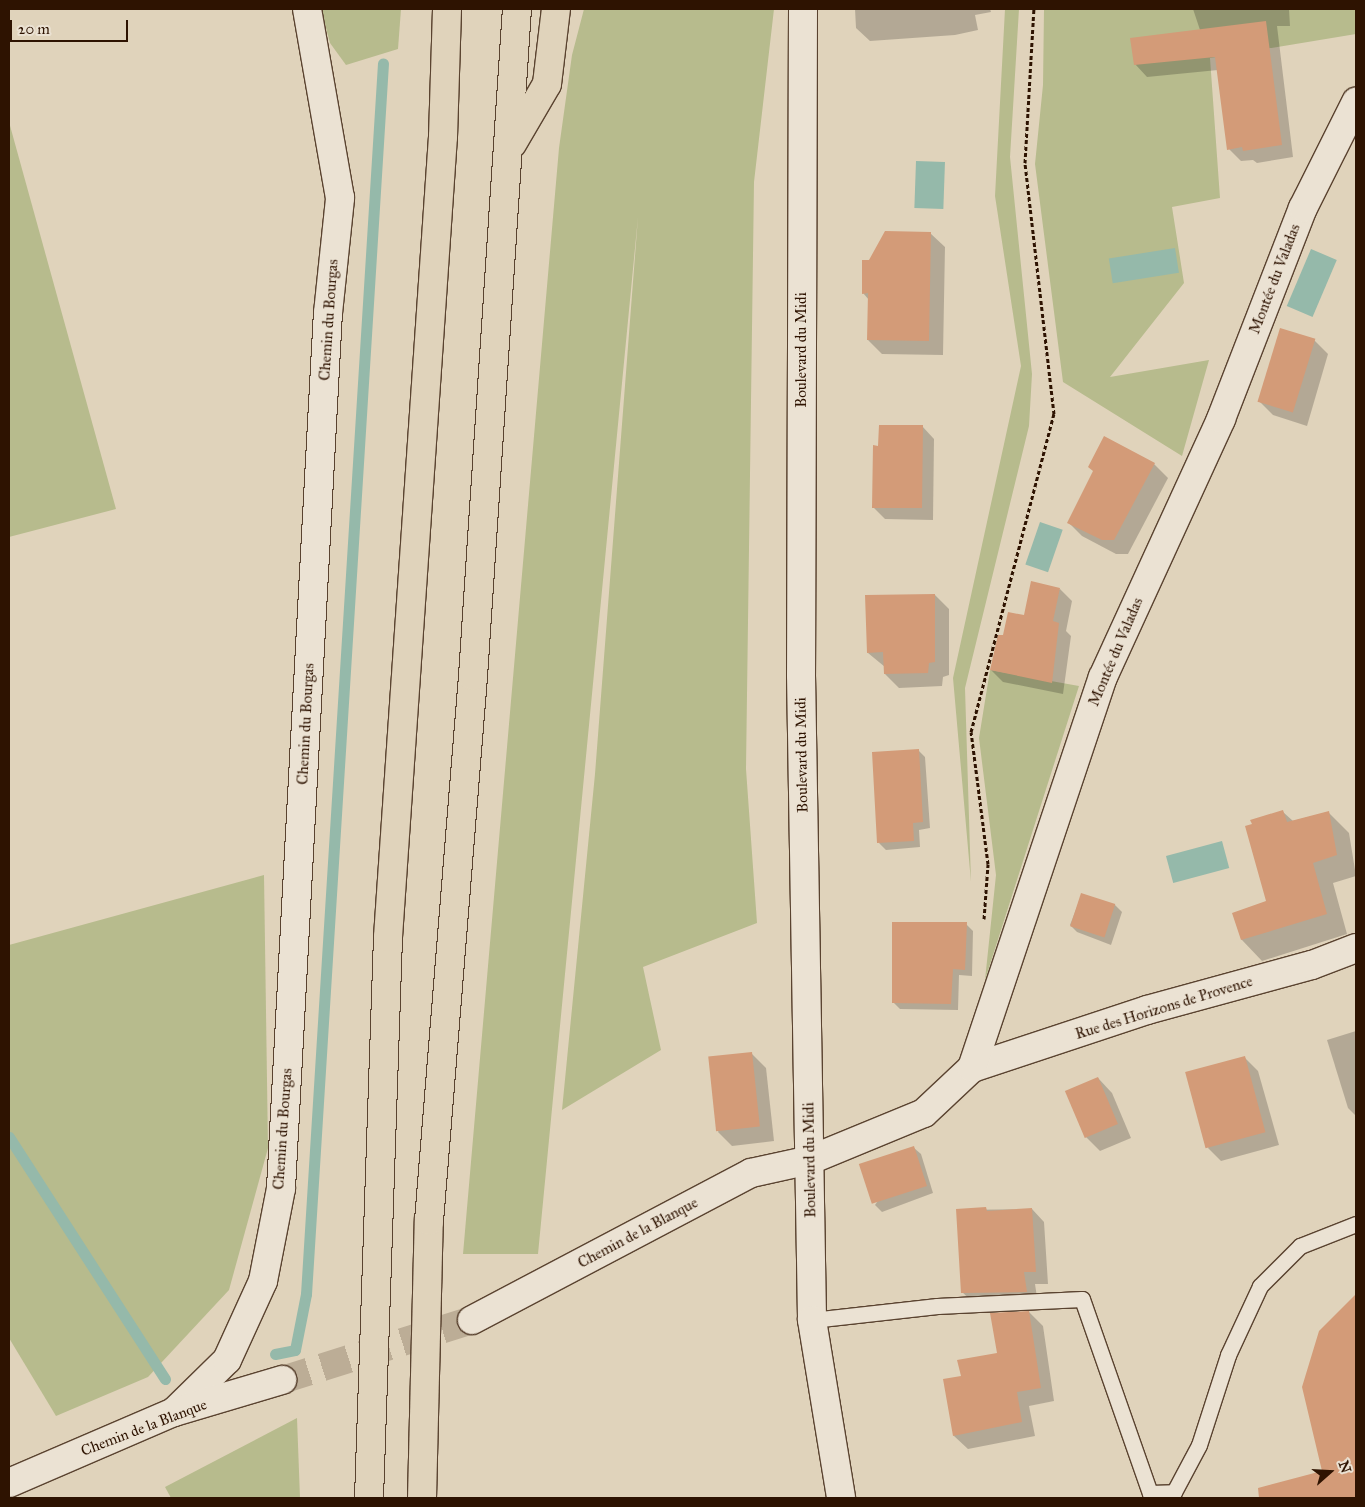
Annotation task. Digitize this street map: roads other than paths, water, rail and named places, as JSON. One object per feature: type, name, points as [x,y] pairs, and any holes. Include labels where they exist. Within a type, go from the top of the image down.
[{"type":"main road","points":[[369,1498],[388,938],[443,137],[448,9]]},
{"type":"main road","points":[[422,1498],[429,1221],[472,686],[510,148],[517,9]]},
{"type":"main road","points":[[510,148],[547,84],[556,9]]},
{"type":"street","name":"Chemin du Bourgas","points":[[174,1412],[227,1360],[263,1281],[280,1188],[328,312],[340,198],[307,9]]},
{"type":"street","name":"Boulevard du Midi","points":[[803,9],[801,675],[812,1320],[841,1498]]},
{"type":"street","name":"Montée du Valadas","points":[[810,1160],[924,1113],[972,1068],[1103,677],[1221,420],[1303,208],[1356,102]]},
{"type":"street","name":"Rue des Horizons de Provence","points":[[972,1068],[1147,1010],[1312,965],[1356,948]]},
{"type":"street","name":"Chemin de la Blanque","points":[[472,1320],[751,1173],[810,1160]]},
{"type":"street","name":"Chemin de la Blanque","points":[[9,1483],[174,1412],[282,1380]]},
{"type":"lane","points":[[812,1320],[937,1306],[1082,1299],[1150,1494],[1174,1492],[1199,1445],[1228,1355],[1260,1286],[1300,1246],[1356,1224]]},
{"type":"waterway","points":[[275,1354],[295,1350],[306,1294],[383,63]]},
{"type":"waterway","points":[[9,1137],[165,1379]]},
{"type":"tunnel","points":[[282,1380],[472,1320]]}]
